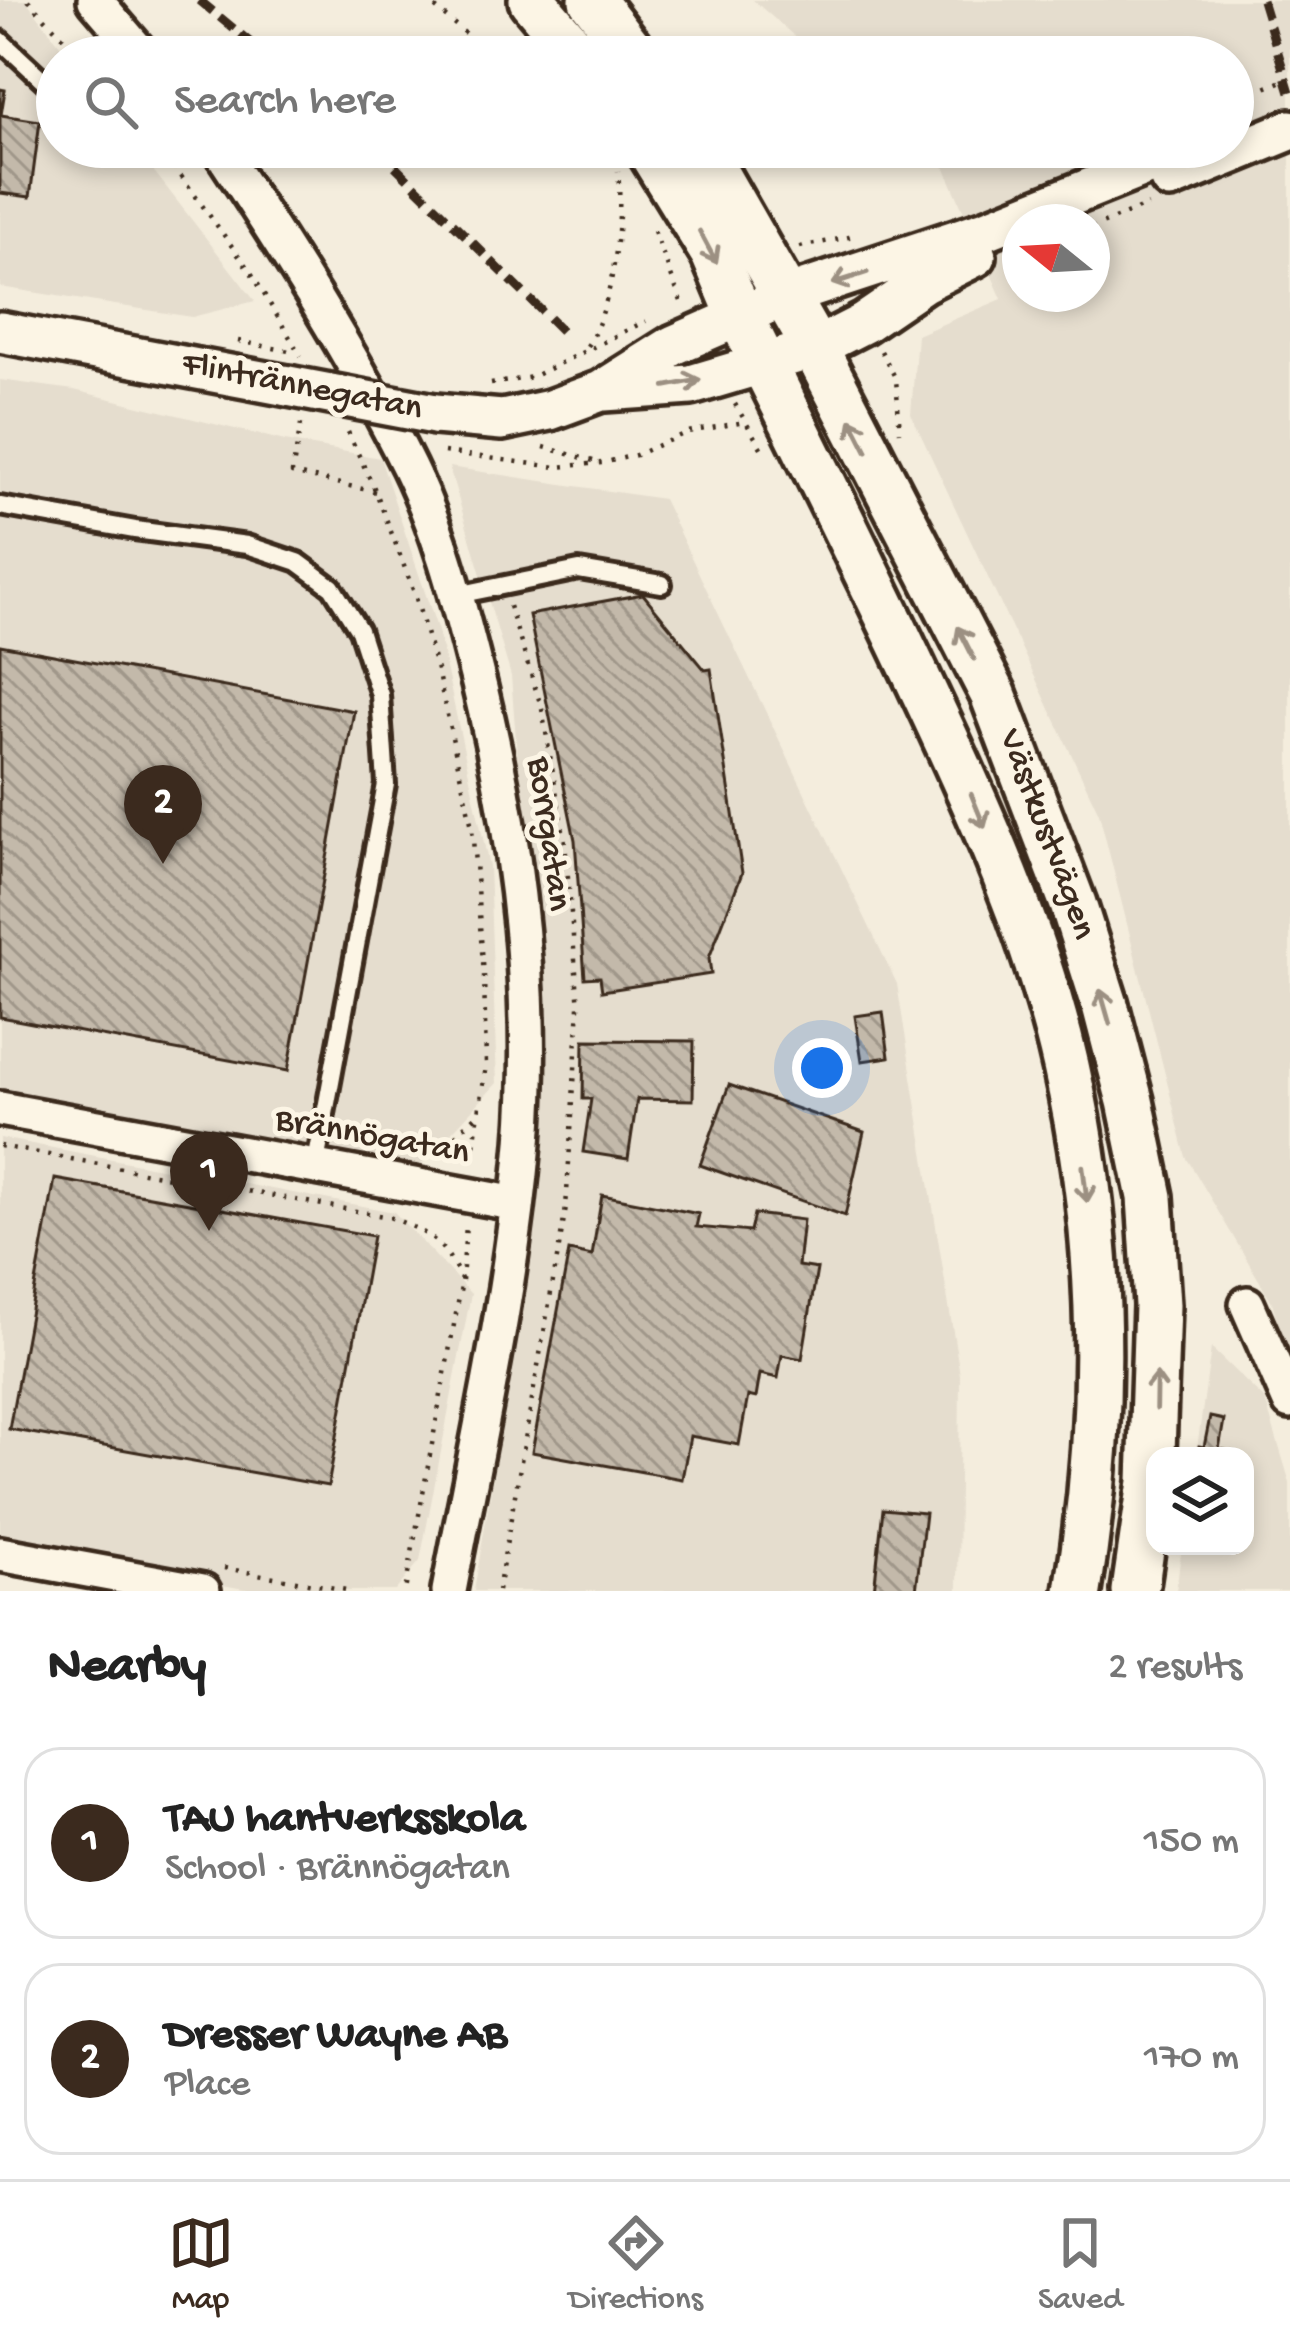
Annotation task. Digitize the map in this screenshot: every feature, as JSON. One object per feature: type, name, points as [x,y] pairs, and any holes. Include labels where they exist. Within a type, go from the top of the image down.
[{"type":"main road","points":[[532,0],[562,36]]},
{"type":"main road","points":[[592,0],[620,36]]},
{"type":"main road","name":"Västkustvägen","points":[[634,168],[714,254],[965,780],[1015,903],[1066,1064],[1080,1142],[1100,1336],[1100,1413],[1078,1591]]},
{"type":"main road","name":"Västkustvägen","points":[[712,168],[815,348],[993,694],[1072,904],[1130,1101],[1150,1197],[1156,1398],[1151,1482],[1135,1591]]},
{"type":"street","points":[[95,0],[126,36]]},
{"type":"street","points":[[1254,123],[1290,108]]},
{"type":"street","points":[[1254,144],[1290,130]]},
{"type":"street","name":"Borrgatan","points":[[232,168],[290,255],[410,469],[457,595],[498,755],[516,871],[527,1075],[517,1204],[504,1300],[449,1591]]},
{"type":"street","points":[[919,269],[1146,168]]},
{"type":"street","points":[[1104,204],[1195,168]]},
{"type":"street","points":[[919,269],[1002,243]]},
{"type":"street","name":"Flintrännegatan","points":[[0,332],[288,386],[440,433],[550,410],[602,391],[674,344],[786,296],[919,269]]},
{"type":"street","name":"Flintrännegatan","points":[[602,391],[691,385],[815,348],[864,323],[919,269]]},
{"type":"street","name":"Brännögatan","points":[[0,1109],[517,1204]]},
{"type":"street","points":[[1247,1304],[1290,1402]]},
{"type":"street","points":[[0,1554],[203,1591]]},
{"type":"lane","points":[[0,40],[36,73]]},
{"type":"lane","points":[[0,506],[247,544],[298,562],[332,587],[359,630],[380,695],[386,784],[315,1168]]},
{"type":"lane","points":[[457,595],[579,570],[662,584]]},
{"type":"path","points":[[28,0],[62,36]]},
{"type":"path","points":[[426,0],[468,36]]},
{"type":"path","points":[[1254,93],[1290,78]]},
{"type":"path","points":[[584,351],[602,318],[629,168]]},
{"type":"path","points":[[646,215],[681,302]]},
{"type":"path","points":[[477,386],[532,377],[664,313]]},
{"type":"path","points":[[880,350],[896,379],[900,437]]},
{"type":"path","points":[[440,433],[556,467],[619,459],[688,432],[746,422],[767,458]]},
{"type":"path","points":[[303,424],[292,473],[376,492]]},
{"type":"path","points":[[0,1146],[389,1217],[435,1239],[448,1252],[462,1281]]},
{"type":"path","points":[[405,1591],[462,1281],[468,1195]]},
{"type":"shaded area","points":[[0,0],[26,0],[53,36],[36,36],[36,168],[151,168],[255,301],[192,317],[0,287]]},
{"type":"shaded area","points":[[753,0],[1290,0],[1290,1365],[1272,1302],[1186,1157],[1099,813],[911,414],[917,335],[1002,299],[945,168],[1254,168],[1254,36],[794,36]]},
{"type":"shaded area","points":[[0,380],[74,390],[285,441],[380,458],[438,631],[489,866],[497,1083],[411,1176],[0,1098]]},
{"type":"shaded area","points":[[449,467],[663,499],[897,984],[960,1375],[958,1591],[474,1591],[515,1348],[545,1109],[511,676]]},
{"type":"shaded area","points":[[0,1138],[394,1212],[471,1294],[420,1561],[395,1591],[255,1591],[0,1544]]},
{"type":"shaded area","points":[[1211,1348],[1265,1400],[1290,1483],[1290,1591],[1176,1591],[1181,1555],[1254,1555],[1254,1447],[1197,1447]]},
{"type":"building","points":[[0,89],[5,90],[1,115],[36,120],[36,151],[30,197],[0,193]]},
{"type":"building","points":[[643,594],[705,670],[711,669],[742,873],[709,958],[711,974],[602,991],[600,977],[585,978],[575,840],[529,615]]},
{"type":"building","points":[[0,645],[354,711],[288,1071],[0,1017]]},
{"type":"building","points":[[883,1012],[889,1057],[862,1061],[855,1016]]},
{"type":"building","points":[[584,1040],[694,1041],[693,1100],[637,1099],[628,1159],[583,1152],[591,1099],[583,1099]]},
{"type":"building","points":[[729,1085],[864,1132],[845,1216],[700,1165]]},
{"type":"building","points":[[55,1179],[373,1236],[328,1486],[9,1429]]},
{"type":"building","points":[[602,1195],[699,1214],[696,1227],[750,1232],[754,1214],[803,1220],[798,1266],[817,1269],[802,1359],[782,1355],[778,1378],[760,1374],[756,1398],[748,1396],[739,1445],[690,1436],[682,1479],[532,1452],[569,1251],[592,1256]]},
{"type":"building","points":[[1210,1417],[1224,1420],[1219,1447],[1204,1447]]},
{"type":"building","points":[[883,1509],[925,1513],[916,1591],[874,1591]]},
{"type":"railway","points":[[199,0],[243,36]]},
{"type":"railway","points":[[1262,0],[1290,92]]},
{"type":"railway","points":[[397,168],[566,335]]},
{"type":"place","name":"Dresser Wayne AB","points":[[163,864]]},
{"type":"place","name":"TAU hantverksskola","points":[[209,1231]]}]
